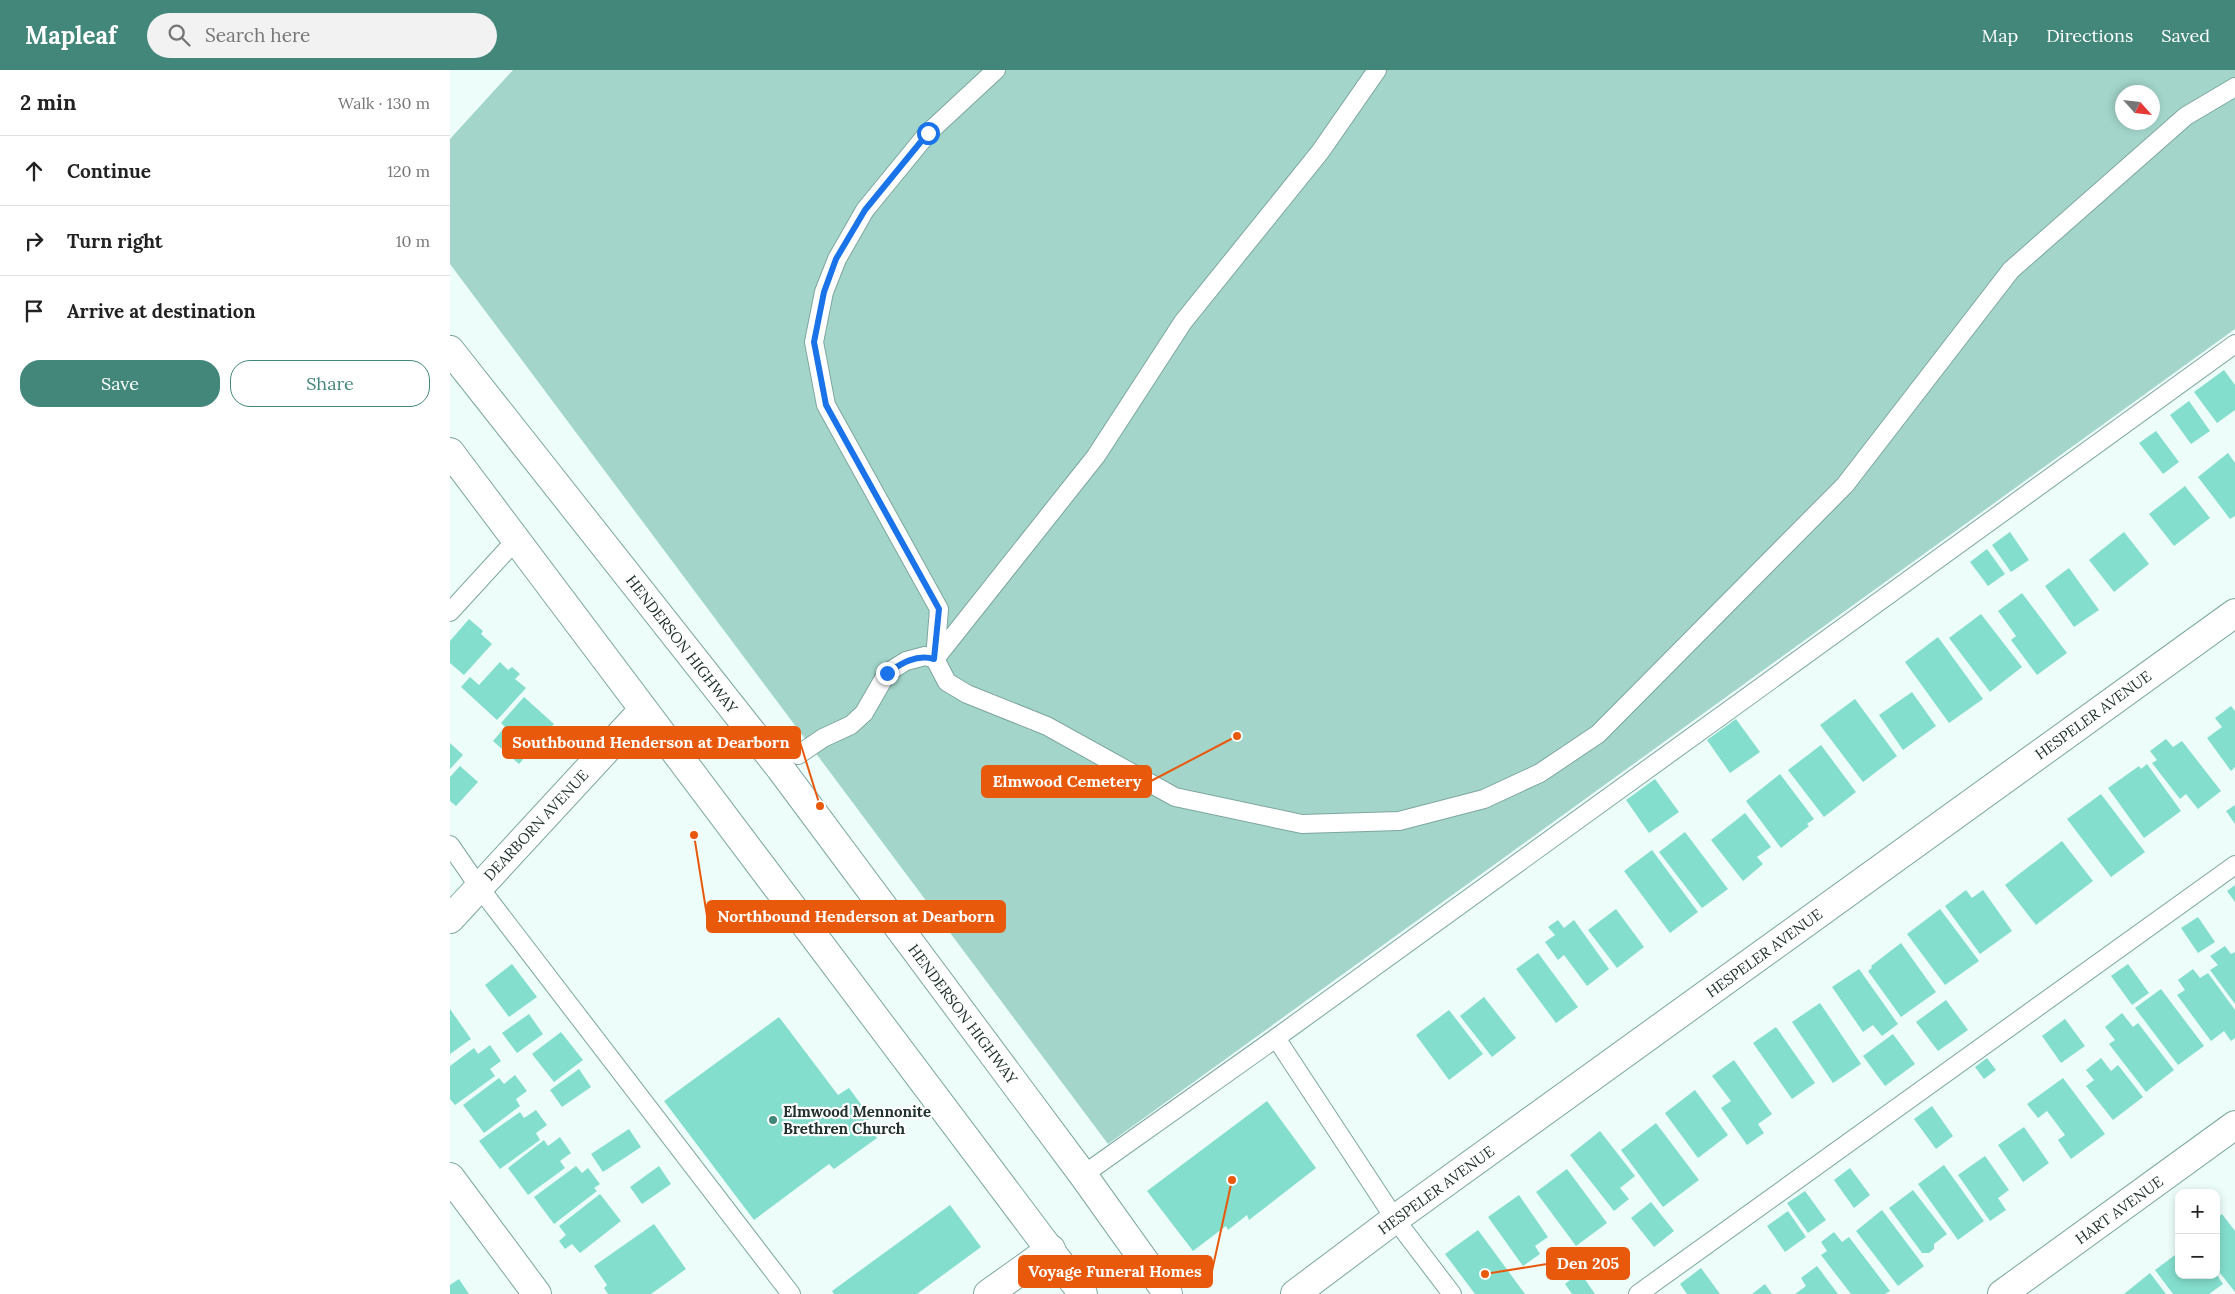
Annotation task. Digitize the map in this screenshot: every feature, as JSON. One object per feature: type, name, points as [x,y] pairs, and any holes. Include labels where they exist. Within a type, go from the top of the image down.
[{"type":"main road","name":"HENDERSON HIGHWAY","points":[[454,355],[780,768],[1083,1175],[1168,1294]]},
{"type":"main road","points":[[450,452],[515,541],[1051,1249],[1083,1294]]},
{"type":"main road","name":"HESPELER AVENUE","points":[[1295,1294],[1395,1219],[2235,613]]},
{"type":"main road","name":"DEARBORN AVENUE","points":[[450,919],[643,710]]},
{"type":"main road","name":"HART AVENUE","points":[[2002,1294],[2235,1125]]},
{"type":"main road","points":[[450,1177],[537,1294]]},
{"type":"main road","points":[[988,1294],[1051,1249]]},
{"type":"main road","points":[[1319,1294],[1338,1262]]},
{"type":"lane","points":[[996,70],[928,133],[865,210],[836,259],[824,292],[814,342],[826,405],[939,609],[934,659],[947,682],[967,694],[1047,726],[1175,796],[1302,824],[1399,821],[1484,799],[1540,773],[1598,734],[1845,485],[2011,270],[2186,116],[2235,87]]},
{"type":"lane","points":[[934,659],[1096,456],[1183,322],[1320,152],[1377,70]]},
{"type":"lane","points":[[1083,1175],[1276,1038],[2235,344]]},
{"type":"lane","points":[[450,612],[515,541]]},
{"type":"lane","points":[[798,755],[823,738],[851,725],[858,719],[864,713],[887,673],[906,661],[924,656],[934,659]]},
{"type":"lane","points":[[450,845],[479,887],[791,1294]]},
{"type":"lane","points":[[1638,1294],[2235,865]]},
{"type":"lane","points":[[1276,1038],[1395,1219],[1452,1294]]},
{"type":"green space","points":[[513,70],[2235,70],[2235,329],[1108,1144],[450,264],[450,139]]},
{"type":"building","points":[[2224,370],[2235,385],[2235,410],[2217,423],[2194,392]]},
{"type":"building","points":[[2189,401],[2210,431],[2191,444],[2170,415]]},
{"type":"building","points":[[2156,431],[2179,462],[2163,474],[2139,443]]},
{"type":"building","points":[[2228,453],[2235,463],[2235,516],[2230,519],[2198,477]]},
{"type":"building","points":[[2185,486],[2210,518],[2174,546],[2149,514]]},
{"type":"building","points":[[2010,532],[2029,560],[2011,572],[1992,545]]},
{"type":"building","points":[[2124,532],[2149,564],[2114,592],[2089,560]]},
{"type":"building","points":[[1987,549],[2005,574],[1988,586],[1970,562]]},
{"type":"building","points":[[2069,568],[2099,610],[2074,627],[2045,586]]},
{"type":"building","points":[[2022,593],[2067,653],[2037,675],[2011,640],[2016,636],[1998,611]]},
{"type":"building","points":[[1981,614],[2022,667],[1990,692],[1949,638]]},
{"type":"building","points":[[469,619],[483,631],[481,634],[492,644],[464,675],[450,663],[450,641]]},
{"type":"building","points":[[1938,637],[1983,699],[1949,723],[1905,662]]},
{"type":"building","points":[[500,662],[508,670],[512,667],[520,674],[515,679],[526,688],[497,720],[461,687],[470,677],[479,685]]},
{"type":"building","points":[[1912,692],[1936,726],[1903,750],[1879,715]]},
{"type":"building","points":[[524,697],[554,724],[519,764],[493,741],[505,727],[501,723]]},
{"type":"building","points":[[1855,699],[1897,756],[1863,782],[1820,725]]},
{"type":"building","points":[[2231,706],[2235,711],[2235,767],[2231,771],[2207,738],[2222,727],[2215,718]]},
{"type":"building","points":[[1736,719],[1760,752],[1730,773],[1707,740]]},
{"type":"building","points":[[2166,739],[2173,747],[2182,741],[2221,791],[2198,809],[2186,794],[2180,799],[2152,763],[2157,760],[2150,751]]},
{"type":"building","points":[[450,743],[463,755],[450,769]]},
{"type":"building","points":[[1821,745],[1856,792],[1824,817],[1788,770]]},
{"type":"building","points":[[2147,764],[2181,811],[2144,838],[2108,788],[2139,766],[2141,769]]},
{"type":"building","points":[[460,766],[478,782],[456,806],[450,801],[450,777]]},
{"type":"building","points":[[1780,774],[1814,819],[1807,824],[1809,826],[1781,848],[1746,801]]},
{"type":"building","points":[[1655,779],[1679,812],[1649,833],[1626,800]]},
{"type":"building","points":[[2101,794],[2145,852],[2111,877],[2067,819]]},
{"type":"building","points":[[2235,805],[2235,824],[2226,811]]},
{"type":"building","points":[[1745,813],[1771,847],[1757,857],[1763,864],[1743,881],[1711,840]]},
{"type":"building","points":[[1685,832],[1728,889],[1702,908],[1659,852]]},
{"type":"building","points":[[2062,841],[2093,881],[2036,925],[2005,885]]},
{"type":"building","points":[[1652,850],[1698,912],[1670,933],[1624,871]]},
{"type":"building","points":[[2235,885],[2235,902],[2227,891]]},
{"type":"building","points":[[1966,890],[1972,898],[1983,890],[2012,931],[1980,954],[1945,906]]},
{"type":"building","points":[[1616,909],[1644,947],[1617,968],[1588,930]]},
{"type":"building","points":[[1940,909],[1979,961],[1945,985],[1907,934]]},
{"type":"building","points":[[2198,917],[2215,942],[2198,953],[2181,928]]},
{"type":"building","points":[[1558,920],[1564,928],[1574,920],[1609,969],[1587,986],[1564,955],[1558,960],[1545,942],[1555,935],[1548,927]]},
{"type":"building","points":[[1901,943],[1936,992],[1901,1017],[1868,971],[1872,968],[1871,966]]},
{"type":"building","points":[[2225,946],[2231,954],[2235,952],[2235,1004],[2210,970],[2218,965],[2210,956]]},
{"type":"building","points":[[1538,953],[1578,1007],[1556,1023],[1516,969]]},
{"type":"building","points":[[512,964],[537,997],[509,1017],[485,985]]},
{"type":"building","points":[[2128,964],[2149,993],[2132,1005],[2111,976]]},
{"type":"building","points":[[1859,969],[1898,1024],[1882,1036],[1873,1025],[1863,1032],[1832,987]]},
{"type":"building","points":[[2193,969],[2200,978],[2208,973],[2235,1010],[2235,1038],[2231,1041],[2224,1031],[2211,1041],[2177,995],[2185,990],[2178,980]]},
{"type":"building","points":[[2161,989],[2204,1046],[2178,1065],[2135,1008]]},
{"type":"building","points":[[1484,997],[1516,1038],[1492,1057],[1460,1016]]},
{"type":"building","points":[[1946,1000],[1968,1030],[1938,1051],[1916,1022]]},
{"type":"building","points":[[1820,1003],[1861,1064],[1833,1083],[1792,1022]]},
{"type":"building","points":[[450,1009],[471,1039],[450,1054]]},
{"type":"building","points":[[1449,1010],[1483,1054],[1449,1080],[1416,1035]]},
{"type":"building","points":[[2122,1013],[2133,1027],[2138,1023],[2174,1070],[2146,1092],[2109,1044],[2115,1040],[2105,1027]]},
{"type":"building","points":[[529,1014],[543,1034],[517,1053],[502,1033]]},
{"type":"building","name":"Elmwood Mennonite Brethren Church","points":[[779,1017],[838,1095],[849,1088],[871,1118],[865,1122],[877,1138],[834,1169],[829,1164],[754,1220],[664,1101]]},
{"type":"building","points":[[2065,1019],[2085,1046],[2061,1063],[2042,1036]]},
{"type":"building","points":[[1776,1027],[1815,1083],[1792,1099],[1753,1043]]},
{"type":"building","points":[[561,1032],[583,1060],[554,1082],[532,1054]]},
{"type":"building","points":[[1893,1034],[1915,1064],[1885,1086],[1863,1056]]},
{"type":"building","points":[[490,1045],[501,1061],[490,1069],[495,1076],[455,1105],[450,1099],[450,1066],[474,1048],[478,1054]]},
{"type":"building","points":[[1987,1058],[1996,1070],[1984,1079],[1975,1067]]},
{"type":"building","points":[[2101,1058],[2111,1071],[2118,1065],[2143,1097],[2113,1120],[2086,1086],[2094,1080],[2086,1070]]},
{"type":"building","points":[[1734,1060],[1772,1114],[1758,1124],[1764,1133],[1747,1145],[1721,1108],[1731,1101],[1712,1076]]},
{"type":"building","points":[[579,1069],[591,1087],[562,1107],[550,1090]]},
{"type":"building","points":[[515,1075],[527,1091],[516,1099],[520,1106],[484,1133],[463,1105],[499,1078],[504,1084]]},
{"type":"building","points":[[2063,1078],[2105,1134],[2071,1159],[2058,1140],[2065,1135],[2047,1111],[2038,1118],[2027,1104]]},
{"type":"building","points":[[1695,1090],[1728,1135],[1698,1158],[1665,1113]]},
{"type":"building","points":[[1267,1101],[1316,1168],[1249,1220],[1247,1215],[1228,1230],[1226,1226],[1193,1251],[1147,1191]]},
{"type":"building","points":[[1932,1106],[1953,1136],[1936,1149],[1914,1119]]},
{"type":"building","points":[[536,1110],[547,1125],[536,1133],[540,1140],[500,1169],[479,1141],[520,1112],[524,1118]]},
{"type":"building","points":[[1656,1123],[1699,1180],[1663,1207],[1621,1150]]},
{"type":"building","points":[[2024,1127],[2049,1163],[2023,1182],[1998,1145]]},
{"type":"building","points":[[629,1129],[641,1147],[603,1172],[591,1154]]},
{"type":"building","points":[[1600,1131],[1635,1176],[1620,1188],[1629,1199],[1614,1211],[1570,1155]]},
{"type":"building","points":[[560,1137],[571,1153],[560,1161],[565,1168],[528,1195],[508,1168],[544,1140],[548,1146]]},
{"type":"building","points":[[1985,1156],[2009,1190],[1998,1198],[2006,1210],[1990,1221],[1958,1175]]},
{"type":"building","points":[[1944,1165],[1984,1221],[1958,1240],[1918,1184]]},
{"type":"building","points":[[576,1166],[582,1173],[588,1168],[600,1184],[594,1188],[597,1191],[554,1224],[534,1197]]},
{"type":"building","points":[[659,1166],[671,1184],[642,1204],[630,1187]]},
{"type":"building","points":[[1850,1168],[1870,1195],[1854,1208],[1834,1180]]},
{"type":"building","points":[[1567,1169],[1607,1223],[1576,1246],[1536,1192]]},
{"type":"building","points":[[1913,1190],[1947,1234],[1934,1244],[1934,1249],[1929,1253],[1922,1253],[1889,1208]]},
{"type":"building","points":[[1805,1191],[1826,1220],[1808,1233],[1787,1203]]},
{"type":"building","points":[[600,1194],[621,1221],[580,1253],[572,1244],[565,1249],[559,1241],[566,1235],[559,1226]]},
{"type":"building","points":[[1519,1195],[1548,1237],[1535,1246],[1540,1254],[1523,1266],[1488,1217]]},
{"type":"building","points":[[1651,1202],[1674,1231],[1654,1247],[1631,1218]]},
{"type":"building","points":[[950,1205],[981,1247],[917,1294],[834,1294],[832,1291]]},
{"type":"building","points":[[1882,1210],[1924,1266],[1898,1286],[1856,1231]]},
{"type":"building","points":[[1788,1211],[1806,1237],[1785,1252],[1767,1226]]},
{"type":"building","points":[[2222,1214],[2235,1231],[2235,1292],[2220,1273],[2220,1216]]},
{"type":"building","points":[[654,1224],[686,1269],[651,1294],[608,1294],[604,1288],[607,1285],[594,1266]]},
{"type":"building","points":[[1478,1230],[1525,1294],[1475,1294],[1445,1254]]},
{"type":"building","points":[[1834,1232],[1842,1242],[1849,1237],[1890,1291],[1885,1294],[1851,1294],[1821,1255],[1827,1251],[1821,1242]]},
{"type":"building","points":[[2175,1255],[2175,1279],[2220,1279],[2223,1284],[2209,1294],[2173,1294],[2155,1270]]},
{"type":"building","points":[[1817,1266],[1838,1294],[1795,1294],[1806,1286],[1801,1278]]},
{"type":"building","points":[[1701,1268],[1720,1294],[1687,1294],[1680,1284]]},
{"type":"building","points":[[1580,1272],[1595,1294],[1572,1294],[1565,1284]]},
{"type":"building","points":[[2150,1273],[2166,1294],[2124,1294]]},
{"type":"building","points":[[459,1279],[469,1294],[450,1294],[450,1285]]},
{"type":"building","points":[[1765,1284],[1772,1294],[1752,1294]]},
{"type":"place","name":"Elmwood Cemetery","points":[[1237,736]]},
{"type":"place","name":"Southbound Henderson at Dearborn","points":[[820,806]]},
{"type":"place","name":"Northbound Henderson at Dearborn","points":[[694,835]]},
{"type":"place","name":"Elmwood Mennonite Brethren Church","points":[[773,1120]]},
{"type":"place","name":"Voyage Funeral Homes","points":[[1232,1180]]},
{"type":"place","name":"Den 205","points":[[1485,1274]]},
{"type":"route","points":[[887,673],[906,661],[924,656],[934,659],[939,609],[826,405],[814,342],[824,292],[836,259],[865,210],[928,133]]}]
